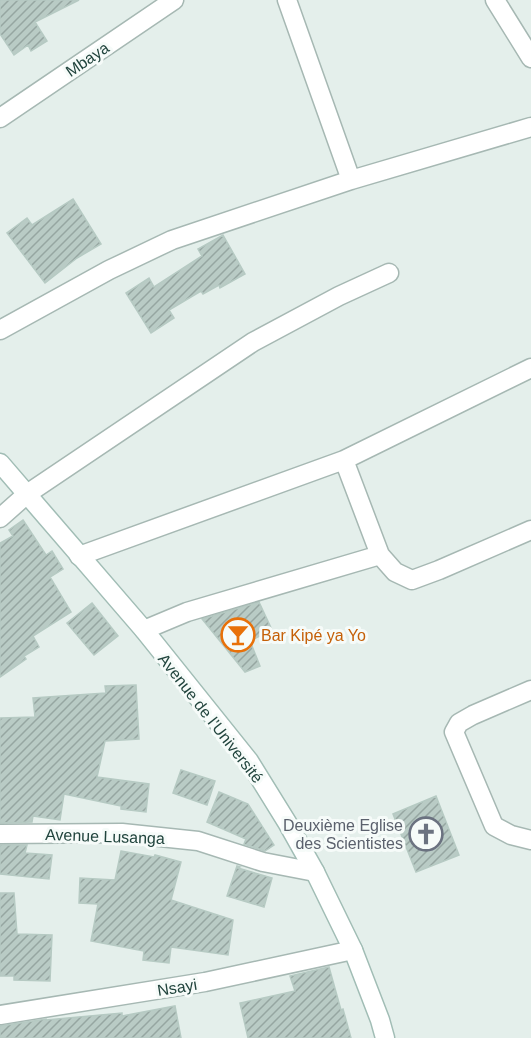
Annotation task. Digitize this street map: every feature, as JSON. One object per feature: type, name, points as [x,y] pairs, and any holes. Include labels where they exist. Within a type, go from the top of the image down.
[{"type":"street","name":"Mbaya","points":[[0,118],[174,0]]},
{"type":"street","points":[[287,0],[351,180]]},
{"type":"street","points":[[495,0],[531,58]]},
{"type":"street","points":[[0,330],[109,270],[172,240],[351,180],[531,126]]},
{"type":"street","points":[[0,518],[27,494],[253,342],[339,296],[388,273]]},
{"type":"street","points":[[79,556],[344,460],[531,368]]},
{"type":"street","points":[[344,460],[380,555],[395,572],[412,580],[531,530]]},
{"type":"street","name":"Avenue de l’Université","points":[[0,463],[144,630],[249,761],[315,872],[353,950],[385,1038]]},
{"type":"street","points":[[144,630],[187,612],[380,555]]},
{"type":"street","points":[[531,690],[473,715],[459,723],[454,732],[494,826],[511,835],[531,840]]},
{"type":"street","name":"Avenue Lusanga","points":[[0,834],[122,833],[198,841],[263,862],[315,872]]},
{"type":"street","name":"Nsayi","points":[[0,1015],[206,982],[353,950]]},
{"type":"building","points":[[0,0],[79,0],[35,22],[47,41],[31,51],[28,45],[14,55],[0,34]]},
{"type":"building","points":[[73,199],[101,244],[77,258],[45,283],[7,233],[27,218],[32,225]]},
{"type":"building","points":[[223,235],[245,274],[220,288],[219,285],[203,294],[201,291],[169,310],[174,318],[151,333],[126,293],[149,278],[154,287],[202,256],[198,249]]},
{"type":"building","points":[[23,520],[46,555],[52,551],[63,569],[50,577],[71,612],[33,636],[39,647],[24,656],[26,659],[0,677],[0,543],[13,536],[9,530]]},
{"type":"building","name":"Bar Kipé ya Yo","points":[[259,602],[272,630],[250,641],[260,666],[245,672],[202,619]]},
{"type":"building","points":[[92,603],[118,636],[94,655],[67,623]]},
{"type":"building","points":[[136,685],[139,739],[105,741],[97,777],[149,784],[146,812],[121,809],[121,806],[64,794],[60,820],[33,816],[32,822],[0,823],[0,718],[35,717],[33,698],[106,693],[105,686]]},
{"type":"building","points":[[181,770],[215,781],[207,805],[173,793]]},
{"type":"building","points":[[219,792],[248,804],[274,845],[265,851],[244,844],[246,839],[207,822]]},
{"type":"building","name":"Deuxième Eglise des Scientistes","points":[[436,796],[459,855],[416,872],[393,814]]},
{"type":"building","points":[[0,845],[27,845],[25,853],[52,855],[49,879],[0,874]]},
{"type":"building","points":[[121,851],[154,857],[155,855],[181,862],[171,900],[233,920],[228,955],[171,947],[169,963],[143,960],[144,951],[91,941],[98,904],[79,903],[80,878],[115,880]]},
{"type":"building","points":[[237,866],[272,878],[264,907],[227,896]]},
{"type":"building","points":[[0,893],[14,893],[17,934],[52,935],[50,981],[14,980],[14,976],[0,976]]},
{"type":"building","points":[[329,967],[351,1038],[248,1038],[240,1003],[295,991],[290,976]]},
{"type":"building","points":[[175,1006],[181,1038],[0,1038],[0,1026],[46,1019],[122,1013],[122,1016]]},
{"type":"place","name":"Bar Kipé ya Yo","points":[[238,635]]},
{"type":"place","name":"Deuxième Eglise des Scientistes","points":[[426,834]]}]
